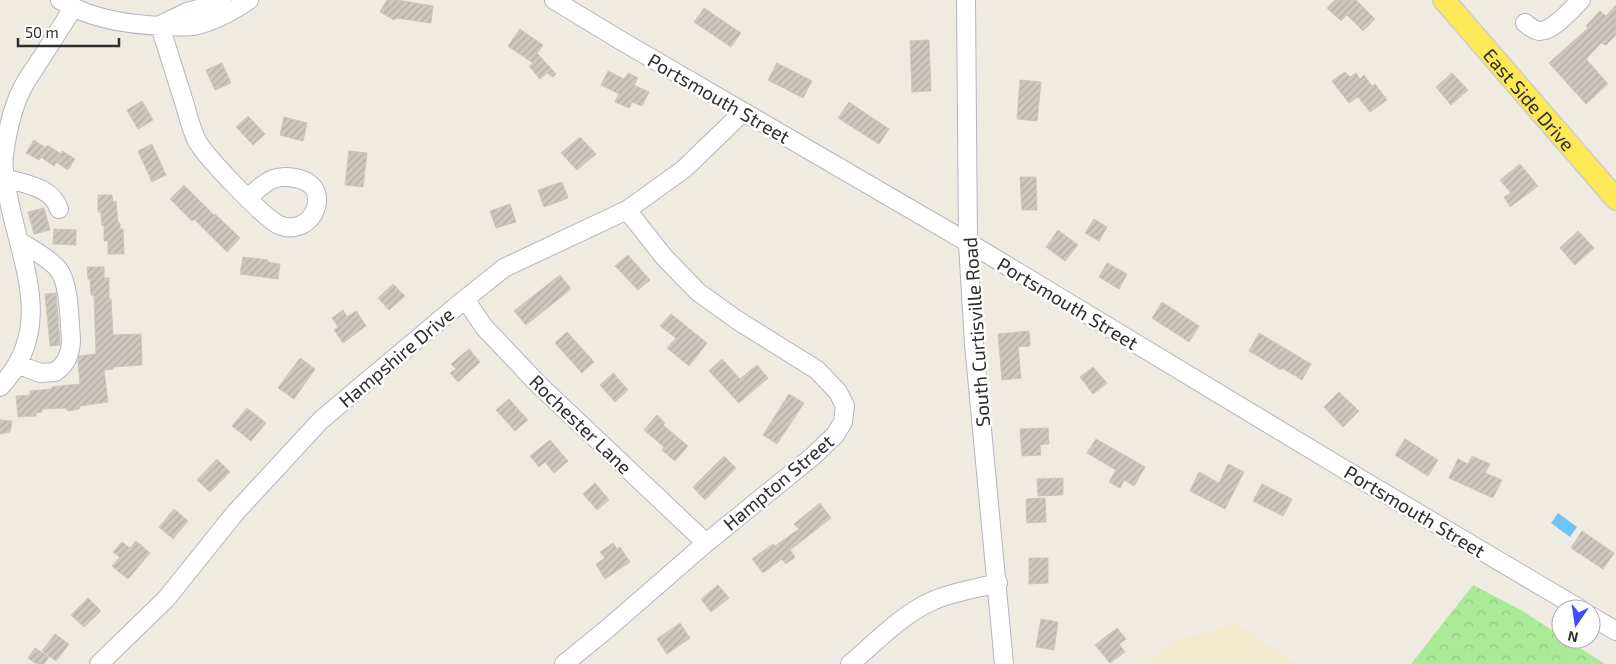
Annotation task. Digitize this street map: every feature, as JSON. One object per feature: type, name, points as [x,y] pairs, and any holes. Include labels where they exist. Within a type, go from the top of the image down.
[{"type":"main road","name":"East Side Drive","points":[[1444,0],[1616,199]]},
{"type":"street","points":[[160,26],[187,12],[222,0]]},
{"type":"street","points":[[0,387],[17,364],[29,337],[32,318],[29,281],[4,178],[4,156],[15,107],[22,88],[67,4],[103,18],[160,26],[190,26],[201,24],[249,0]]},
{"type":"street","name":"Portsmouth Street","points":[[554,0],[1563,599]]},
{"type":"street","name":"South Curtisville Road","points":[[966,0],[968,244],[974,344],[1004,664]]},
{"type":"street","points":[[1525,23],[1537,31],[1544,31],[1553,27],[1581,0]]},
{"type":"street","points":[[160,26],[197,141],[215,165],[248,198]]},
{"type":"street","name":"Hampshire Drive","points":[[99,664],[166,599],[235,513],[321,420],[504,268],[627,210],[684,169],[743,112]]},
{"type":"street","points":[[4,178],[50,194],[56,200],[59,209]]},
{"type":"street","name":"Hampton Street","points":[[564,664],[706,543],[812,457],[835,435],[843,422],[845,406],[838,392],[816,370],[737,320],[698,292],[664,256],[627,210]]},
{"type":"street","points":[[17,364],[40,373],[55,372],[66,362],[71,347],[65,283],[59,270],[19,241]]},
{"type":"street","name":"Rochester Lane","points":[[465,299],[484,327],[538,384],[706,543]]},
{"type":"street","points":[[850,664],[904,619],[929,603],[945,596],[998,584]]},
{"type":"street","points":[[1601,622],[1616,631]]},
{"type":"shaded area","points":[[1236,623],[1297,664],[1148,664],[1174,641]]},
{"type":"green space","points":[[1473,585],[1521,610],[1551,630],[1551,649],[1582,649],[1605,664],[1411,664]]},
{"type":"water","points":[[1558,513],[1577,527],[1570,537],[1551,523]]},
{"type":"building","points":[[387,0],[433,6],[431,23],[396,18],[394,20],[380,12]]},
{"type":"building","points":[[1335,0],[1356,0],[1375,19],[1363,31],[1347,15],[1341,21],[1327,8]]},
{"type":"building","points":[[1616,5],[1616,35],[1606,45],[1601,43],[1586,59],[1608,84],[1586,104],[1549,63],[1588,28],[1586,26],[1600,11],[1606,16]]},
{"type":"building","points":[[704,8],[741,33],[731,47],[694,22]]},
{"type":"building","points":[[520,29],[543,45],[537,53],[556,74],[553,77],[547,73],[540,79],[529,66],[533,63],[508,46]]},
{"type":"building","points":[[929,40],[931,91],[912,92],[910,41]]},
{"type":"building","points":[[222,63],[231,83],[215,90],[206,70]]},
{"type":"building","points":[[777,63],[812,81],[803,98],[768,80]]},
{"type":"building","points":[[608,71],[624,79],[628,73],[638,78],[634,85],[649,92],[642,106],[632,102],[629,108],[615,102],[619,94],[601,85]]},
{"type":"building","points":[[1345,72],[1350,77],[1356,73],[1360,79],[1364,75],[1372,86],[1375,84],[1387,100],[1370,112],[1358,97],[1349,103],[1332,81]]},
{"type":"building","points":[[1452,73],[1468,90],[1451,105],[1436,87]]},
{"type":"building","points":[[1020,80],[1041,82],[1037,121],[1017,119]]},
{"type":"building","points":[[142,101],[153,120],[138,129],[127,110]]},
{"type":"building","points":[[849,102],[889,129],[879,144],[838,118]]},
{"type":"building","points":[[248,116],[265,134],[253,145],[236,127]]},
{"type":"building","points":[[284,117],[307,123],[303,141],[280,135]]},
{"type":"building","points":[[580,137],[596,154],[577,170],[561,153]]},
{"type":"building","points":[[34,140],[46,148],[47,145],[61,154],[62,151],[75,159],[68,170],[56,162],[54,166],[41,157],[39,160],[26,153]]},
{"type":"building","points":[[152,144],[166,175],[152,182],[138,151]]},
{"type":"building","points":[[349,151],[367,153],[363,187],[345,185]]},
{"type":"building","points":[[1520,164],[1538,186],[1510,207],[1504,197],[1511,193],[1500,180]]},
{"type":"building","points":[[1020,177],[1036,177],[1037,210],[1022,210]]},
{"type":"building","points":[[562,182],[568,198],[544,207],[538,190]]},
{"type":"building","points":[[184,185],[240,238],[227,252],[194,219],[192,221],[170,199]]},
{"type":"building","points":[[98,195],[112,195],[113,202],[116,201],[118,223],[120,223],[120,229],[123,229],[124,254],[108,254],[108,241],[104,241],[104,225],[102,226],[101,212],[98,212]]},
{"type":"building","points":[[510,204],[516,222],[496,228],[490,211]]},
{"type":"building","points":[[44,208],[50,230],[34,234],[28,212]]},
{"type":"building","points":[[1094,219],[1107,227],[1099,241],[1085,233]]},
{"type":"building","points":[[54,229],[76,230],[76,245],[53,244]]},
{"type":"building","points":[[1058,230],[1078,245],[1065,261],[1046,247]]},
{"type":"building","points":[[1578,231],[1594,248],[1575,265],[1560,248]]},
{"type":"building","points":[[628,255],[650,280],[638,290],[615,266]]},
{"type":"building","points":[[243,257],[268,260],[268,262],[280,264],[278,279],[240,274]]},
{"type":"building","points":[[1107,263],[1127,274],[1119,289],[1099,277]]},
{"type":"building","points":[[87,267],[104,267],[104,278],[109,278],[113,335],[141,334],[142,365],[113,367],[113,369],[104,370],[108,402],[80,406],[79,409],[68,411],[66,408],[42,409],[42,412],[36,413],[36,416],[18,417],[16,396],[30,395],[30,391],[80,384],[79,356],[96,354],[94,295],[91,295]]},
{"type":"building","points":[[560,275],[571,289],[526,325],[514,311]]},
{"type":"building","points":[[393,284],[405,296],[389,310],[378,298]]},
{"type":"building","points":[[56,293],[60,345],[50,346],[45,294]]},
{"type":"building","points":[[1162,302],[1199,326],[1189,342],[1152,318]]},
{"type":"building","points":[[343,310],[347,317],[356,311],[366,326],[343,343],[334,330],[338,327],[332,318]]},
{"type":"building","points":[[671,314],[707,343],[689,366],[667,348],[676,338],[660,326]]},
{"type":"building","points":[[1029,331],[1030,346],[1018,347],[1021,378],[1002,380],[998,334]]},
{"type":"building","points":[[567,332],[594,362],[582,373],[555,343]]},
{"type":"building","points":[[1259,333],[1311,364],[1302,380],[1249,351]]},
{"type":"building","points":[[469,349],[480,362],[458,382],[450,373],[456,369],[451,364]]},
{"type":"building","points":[[300,358],[315,369],[294,399],[278,388]]},
{"type":"building","points":[[722,359],[740,379],[757,365],[768,378],[739,403],[709,371]]},
{"type":"building","points":[[1093,367],[1107,383],[1093,394],[1080,377]]},
{"type":"building","points":[[613,373],[628,390],[615,402],[600,385]]},
{"type":"building","points":[[1339,392],[1359,411],[1343,427],[1324,407]]},
{"type":"building","points":[[789,394],[804,403],[777,444],[763,435]]},
{"type":"building","points":[[509,399],[528,420],[515,431],[496,410]]},
{"type":"building","points":[[247,408],[266,423],[251,441],[232,426]]},
{"type":"building","points":[[657,415],[665,423],[663,425],[688,446],[675,461],[662,450],[664,447],[644,430]]},
{"type":"building","points":[[0,420],[12,421],[10,432],[0,434]]},
{"type":"building","points":[[1048,428],[1049,444],[1040,445],[1041,455],[1022,456],[1020,429]]},
{"type":"building","points":[[1096,439],[1145,467],[1134,486],[1124,480],[1120,488],[1109,482],[1116,470],[1087,453]]},
{"type":"building","points":[[1405,439],[1438,460],[1428,476],[1395,455]]},
{"type":"building","points":[[550,440],[568,461],[554,473],[545,462],[539,467],[530,456]]},
{"type":"building","points":[[724,456],[736,468],[705,500],[693,487]]},
{"type":"building","points":[[1472,456],[1490,464],[1485,473],[1502,480],[1493,498],[1449,478],[1458,459],[1468,464]]},
{"type":"building","points":[[217,459],[230,472],[210,492],[197,480]]},
{"type":"building","points":[[1228,464],[1244,472],[1225,509],[1190,491],[1199,472],[1219,483]]},
{"type":"building","points":[[1063,478],[1063,495],[1038,496],[1037,479]]},
{"type":"building","points":[[595,483],[609,500],[597,510],[583,494]]},
{"type":"building","points":[[1262,484],[1292,499],[1283,516],[1253,501]]},
{"type":"building","points":[[1045,498],[1046,522],[1027,523],[1026,499]]},
{"type":"building","points":[[820,503],[831,518],[790,550],[795,557],[786,564],[782,559],[763,573],[752,559],[799,529],[794,524]]},
{"type":"building","points":[[174,509],[188,521],[173,539],[159,527]]},
{"type":"building","points":[[1582,531],[1614,553],[1603,569],[1571,548]]},
{"type":"building","points":[[136,541],[150,553],[128,579],[112,566],[120,557],[113,552],[122,542],[130,548]]},
{"type":"building","points":[[613,543],[617,549],[620,547],[630,562],[605,579],[596,564],[605,558],[600,552]]},
{"type":"building","points":[[1029,558],[1048,558],[1048,583],[1029,584]]},
{"type":"building","points":[[718,585],[729,598],[711,612],[701,599]]},
{"type":"building","points":[[88,598],[101,611],[84,627],[71,615]]},
{"type":"building","points":[[1041,619],[1058,622],[1054,650],[1036,647]]},
{"type":"building","points":[[680,623],[690,638],[667,654],[657,639]]},
{"type":"building","points":[[1117,628],[1126,639],[1119,644],[1125,652],[1110,663],[1095,645]]},
{"type":"building","points":[[55,634],[69,644],[56,661],[42,651]]},
{"type":"building","points":[[35,648],[49,657],[44,664],[37,664],[28,658]]}]
